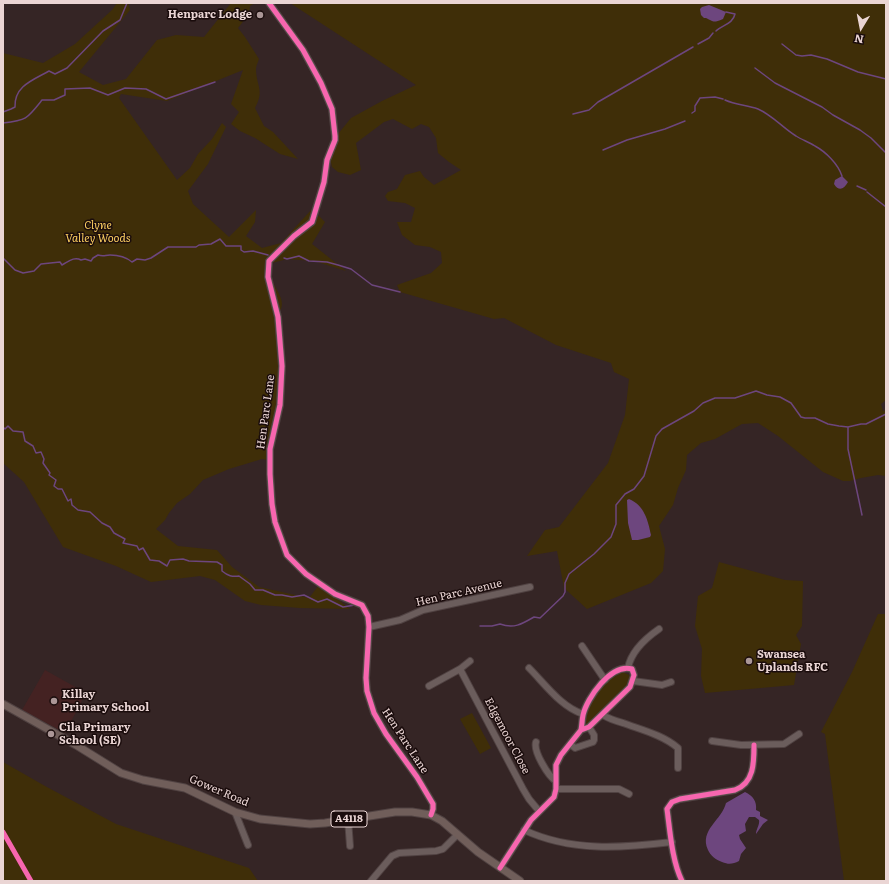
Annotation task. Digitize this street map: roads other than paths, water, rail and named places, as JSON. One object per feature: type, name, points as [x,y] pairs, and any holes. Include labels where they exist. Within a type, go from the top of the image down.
[{"type":"main road","name":"Gower Road","points":[[3,704],[121,772],[143,780],[185,788],[235,812],[260,819],[296,823],[325,823],[396,812],[412,812],[431,815],[442,821],[457,835],[500,868],[520,881]]},
{"type":"street","name":"Hen Parc Lane","points":[[269,3],[303,50],[321,83],[332,109],[335,136],[335,140],[327,160],[324,182],[312,222],[294,236],[269,261],[268,277],[278,317],[282,366],[280,405],[270,449],[272,504],[276,522],[287,555],[306,574],[335,594],[362,605],[368,616],[367,691],[374,713],[386,734],[433,804],[431,815]]},
{"type":"street","name":"Hen Parc Avenue","points":[[369,627],[400,620],[423,610],[530,587]]},
{"type":"street","points":[[628,668],[631,658],[641,645],[650,635],[659,629]]},
{"type":"street","points":[[582,646],[605,680]]},
{"type":"street","points":[[429,686],[460,669],[470,661]]},
{"type":"street","points":[[528,668],[565,705],[583,714]]},
{"type":"street","points":[[500,868],[524,830],[539,811],[552,800],[556,789],[556,765],[561,755],[581,730],[583,714],[598,688],[615,671],[628,668],[632,669],[634,675],[630,687],[603,715],[589,727],[581,730]]},
{"type":"street","name":"Edgemoor Close","points":[[460,669],[526,794],[539,811]]},
{"type":"street","points":[[633,681],[662,685],[671,682]]},
{"type":"street","points":[[603,715],[670,741],[678,748],[678,768]]},
{"type":"street","points":[[570,744],[575,748],[593,742],[594,735],[589,727]]},
{"type":"street","points":[[712,741],[754,745],[784,744],[799,734]]},
{"type":"street","points":[[536,742],[535,746],[541,761],[552,778],[556,781]]},
{"type":"street","points":[[682,881],[679,876],[666,809],[672,802],[680,799],[742,788],[748,782],[752,772],[754,745]]},
{"type":"street","points":[[556,789],[619,789],[629,794]]},
{"type":"street","points":[[235,812],[248,845]]},
{"type":"street","points":[[348,819],[350,846]]},
{"type":"street","points":[[524,830],[550,839],[598,847],[631,847],[672,842]]},
{"type":"street","points":[[371,881],[392,856],[399,853],[436,851],[443,849],[457,835]]},
{"type":"waterway","points":[[3,112],[15,107],[18,94],[26,84],[49,71],[55,74],[67,68],[103,31],[120,20],[127,3]]},
{"type":"waterway","points":[[716,31],[730,22],[734,17],[735,14],[726,12]]},
{"type":"waterway","points":[[698,44],[709,38],[713,33]]},
{"type":"waterway","points":[[782,44],[796,55],[811,55],[827,59],[858,72],[886,79]]},
{"type":"waterway","points":[[573,114],[589,110],[598,102],[693,47]]},
{"type":"waterway","points":[[755,68],[775,83],[822,107],[860,130],[871,138],[886,153]]},
{"type":"waterway","points":[[3,123],[26,118],[42,100],[54,100],[65,95],[65,89],[90,88],[108,95],[125,88],[146,89],[166,99],[215,82]]},
{"type":"waterway","points":[[692,113],[695,111],[695,106],[700,98],[715,97],[723,99]]},
{"type":"waterway","points":[[725,100],[758,109],[768,115],[796,136],[823,152],[835,163],[842,176]]},
{"type":"waterway","points":[[603,150],[627,140],[665,129],[685,121]]},
{"type":"waterway","points":[[857,186],[866,190]]},
{"type":"waterway","points":[[867,192],[886,207]]},
{"type":"waterway","points":[[3,258],[15,270],[23,273],[34,271],[41,264],[60,262],[62,265],[76,259],[91,261],[98,255],[118,256],[132,262],[137,259],[145,260],[151,258],[168,247],[196,247],[199,245],[211,244],[220,239],[226,246],[241,246],[241,250],[244,252],[253,251],[268,255]]},
{"type":"waterway","points":[[284,258],[287,259],[299,256],[309,261],[327,262],[338,265],[351,269],[372,285],[400,292]]},
{"type":"waterway","points":[[480,626],[500,624],[514,626],[522,624],[534,617],[540,618],[563,596],[565,592],[565,583],[569,574],[594,554],[611,537],[616,524],[616,505],[625,494],[634,489],[644,476],[656,436],[662,429],[694,411],[703,403],[715,398],[735,398],[756,391],[767,395],[780,397],[791,403],[801,417],[815,418],[828,424],[848,427],[866,424],[886,414]]},
{"type":"waterway","points":[[3,427],[5,429],[8,426],[13,431],[23,432],[25,441],[33,446],[36,453],[41,452],[44,459],[43,463],[50,473],[49,475],[56,480],[54,486],[58,489],[62,489],[68,501],[71,499],[72,505],[78,510],[90,512],[102,523],[110,527],[114,533],[125,539],[123,543],[137,546],[139,550],[143,548],[150,560],[159,561],[167,566],[170,560],[183,559],[189,561],[217,562],[222,565],[222,571],[224,573],[230,576],[239,576],[250,584],[255,590],[263,590],[275,595],[292,597],[304,595],[318,602],[327,599],[343,607],[355,605]]},
{"type":"waterway","points":[[848,427],[848,449],[862,515]]},
{"type":"place","name":"Henparc Lodge","points":[[260,15]]},
{"type":"place","name":"Swansea Uplands RFC","points":[[749,661]]},
{"type":"place","name":"Killay Primary School","points":[[54,701]]},
{"type":"place","name":"Cila Primary School (SE)","points":[[51,734]]},
{"type":"park label","name":"Clyne Valley Woods","points":[[98,232]]}]
